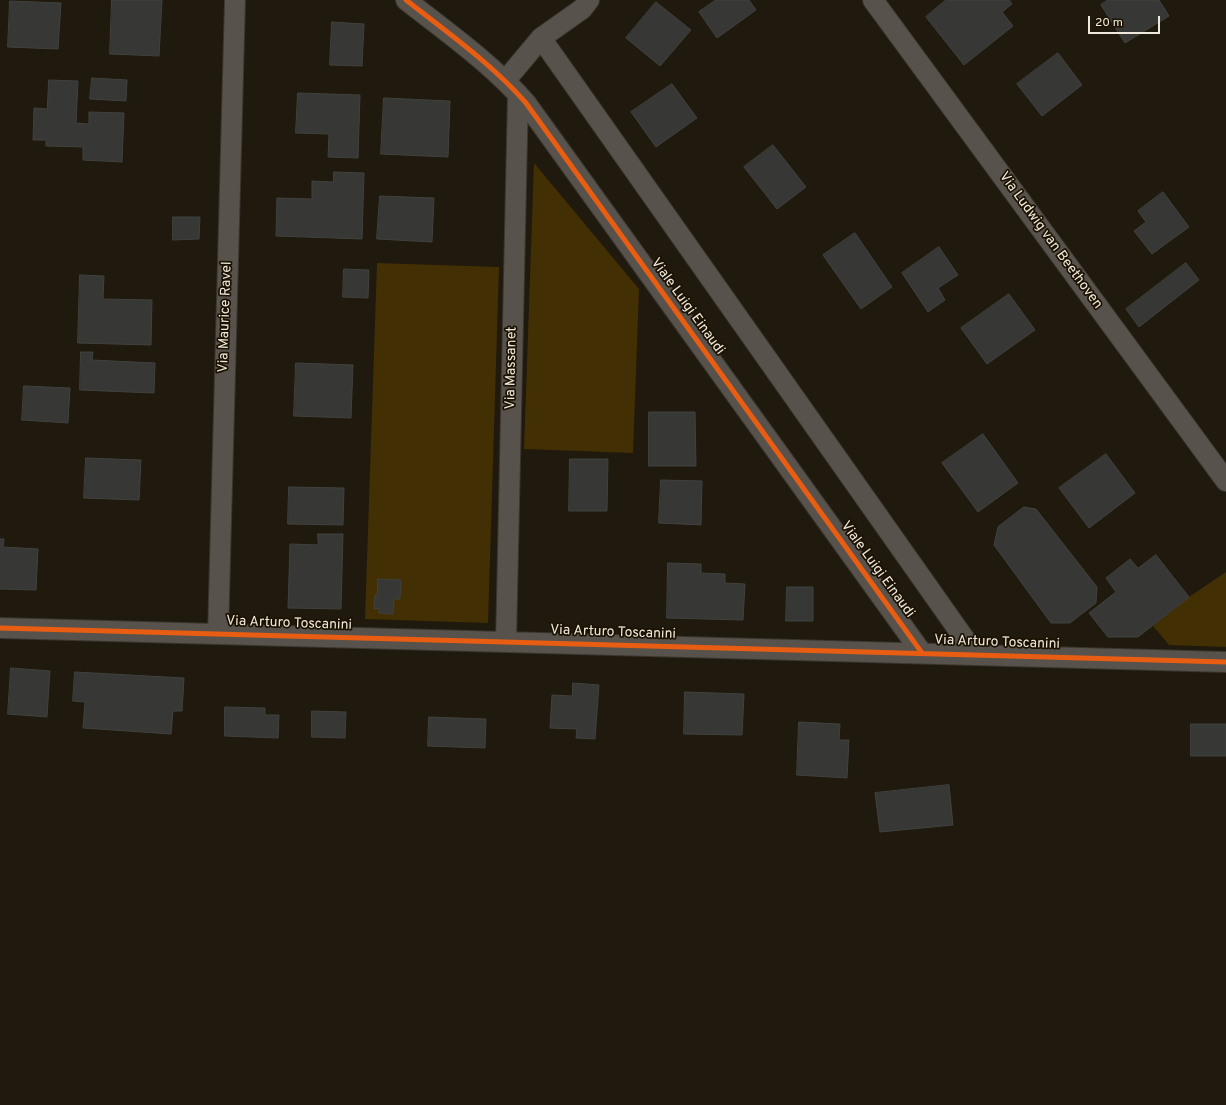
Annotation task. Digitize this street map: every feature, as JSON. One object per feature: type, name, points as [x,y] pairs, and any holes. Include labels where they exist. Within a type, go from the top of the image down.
[{"type":"street","name":"Via Maurice Ravel","points":[[218,634],[235,0]]},
{"type":"street","name":"Viale Luigi Einaudi","points":[[406,0],[466,47],[512,88],[531,110],[922,653]]},
{"type":"street","points":[[512,88],[541,38],[582,10],[589,0]]},
{"type":"street","name":"Via Ludwig van Beethoven","points":[[873,0],[1226,481]]},
{"type":"street","points":[[541,38],[976,655]]},
{"type":"street","name":"Via Massanet","points":[[506,642],[512,88]]},
{"type":"street","name":"Via Arturo Toscanini","points":[[0,628],[1226,662]]},
{"type":"shaded area","points":[[534,163],[639,289],[633,453],[524,449]]},
{"type":"shaded area","points":[[377,263],[499,267],[488,623],[365,619]],"holes":[[[378,579],[401,580],[400,599],[394,599],[393,614],[379,613],[379,608],[374,608]]]},
{"type":"shaded area","points":[[1226,572],[1226,647],[1169,645],[1153,626],[1189,597]]},
{"type":"building","points":[[112,0],[162,0],[159,56],[110,54]]},
{"type":"building","points":[[716,0],[749,0],[756,10],[717,38],[699,12]]},
{"type":"building","points":[[946,0],[1009,0],[1012,4],[1002,12],[1013,26],[964,65],[926,17]]},
{"type":"building","points":[[1108,0],[1159,0],[1169,16],[1125,43],[1101,5]]},
{"type":"building","points":[[10,1],[61,3],[58,49],[8,47]]},
{"type":"building","points":[[656,2],[691,30],[660,66],[626,38]]},
{"type":"building","points":[[332,22],[364,24],[362,66],[330,65]]},
{"type":"building","points":[[1058,53],[1082,85],[1042,116],[1017,84]]},
{"type":"building","points":[[92,78],[127,80],[126,101],[90,99]]},
{"type":"building","points":[[49,80],[78,81],[76,123],[89,124],[89,112],[124,113],[122,162],[83,160],[83,147],[46,146],[46,140],[33,140],[34,108],[47,109]]},
{"type":"building","points":[[672,84],[697,118],[656,147],[631,112]]},
{"type":"building","points":[[298,93],[360,95],[358,158],[328,157],[329,134],[296,133]]},
{"type":"building","points":[[384,98],[450,101],[448,157],[381,154]]},
{"type":"building","points":[[773,145],[806,187],[777,209],[744,167]]},
{"type":"building","points":[[334,172],[364,173],[362,239],[276,236],[277,198],[312,199],[312,181],[333,182]]},
{"type":"building","points":[[1163,192],[1189,227],[1152,254],[1134,231],[1146,222],[1138,211]]},
{"type":"building","points":[[380,196],[434,198],[432,242],[377,239]]},
{"type":"building","points":[[173,217],[200,217],[199,239],[173,240]]},
{"type":"building","points":[[855,233],[892,287],[861,309],[823,255]]},
{"type":"building","points":[[939,247],[958,275],[938,288],[945,300],[928,312],[902,273]]},
{"type":"building","points":[[1186,263],[1199,280],[1139,327],[1126,309]]},
{"type":"building","points":[[344,269],[369,270],[368,298],[343,297]]},
{"type":"building","points":[[80,275],[104,276],[103,299],[152,300],[151,345],[78,343]]},
{"type":"building","points":[[1009,294],[1035,330],[987,364],[961,328]]},
{"type":"building","points":[[81,352],[93,352],[92,360],[155,363],[154,393],[80,390]]},
{"type":"building","points":[[296,363],[353,365],[351,418],[294,416]]},
{"type":"building","points":[[24,386],[70,388],[68,423],[22,420]]},
{"type":"building","points":[[649,412],[695,412],[696,466],[649,466]]},
{"type":"building","points":[[983,434],[1018,483],[978,512],[942,463]]},
{"type":"building","points":[[1106,454],[1135,493],[1089,528],[1059,488]]},
{"type":"building","points":[[86,458],[141,460],[139,500],[84,498]]},
{"type":"building","points":[[570,459],[608,459],[607,511],[569,511]]},
{"type":"building","points":[[661,480],[702,481],[701,525],[659,523]]},
{"type":"building","points":[[289,487],[344,488],[343,525],[288,524]]},
{"type":"building","points":[[1024,507],[1036,509],[1097,587],[1096,603],[1070,623],[1051,623],[994,545],[998,527]]},
{"type":"building","points":[[318,534],[343,534],[341,609],[288,608],[290,544],[318,545]]},
{"type":"building","points":[[0,539],[4,539],[3,547],[38,549],[36,590],[0,589]]},
{"type":"building","points":[[1156,555],[1189,597],[1138,637],[1108,637],[1089,613],[1116,592],[1106,578],[1130,559],[1138,568]]},
{"type":"building","points":[[668,563],[701,564],[701,573],[725,574],[725,583],[745,584],[743,620],[667,618]]},
{"type":"building","points":[[378,579],[401,580],[400,599],[394,599],[393,614],[379,613],[379,608],[374,609]]},
{"type":"building","points":[[787,587],[813,587],[813,621],[786,621]]},
{"type":"building","points":[[11,668],[50,671],[47,717],[8,714]]},
{"type":"building","points":[[75,672],[184,678],[182,711],[173,711],[171,734],[83,728],[85,702],[73,701]]},
{"type":"building","points":[[573,683],[599,685],[595,739],[576,738],[577,729],[550,728],[552,695],[572,696]]},
{"type":"building","points":[[685,692],[744,694],[742,735],[684,734]]},
{"type":"building","points":[[225,707],[265,708],[265,715],[279,715],[278,738],[225,736]]},
{"type":"building","points":[[312,711],[346,712],[345,738],[312,737]]},
{"type":"building","points":[[429,717],[486,719],[485,748],[428,746]]},
{"type":"building","points":[[799,722],[840,724],[839,740],[849,740],[847,778],[797,775]]},
{"type":"building","points":[[1191,724],[1226,724],[1226,756],[1191,756]]},
{"type":"building","points":[[949,785],[953,825],[880,832],[875,793]]},
{"type":"cycle path","points":[[406,0],[484,62],[526,103],[922,653]]},
{"type":"cycle path","points":[[0,628],[1226,662]]}]
